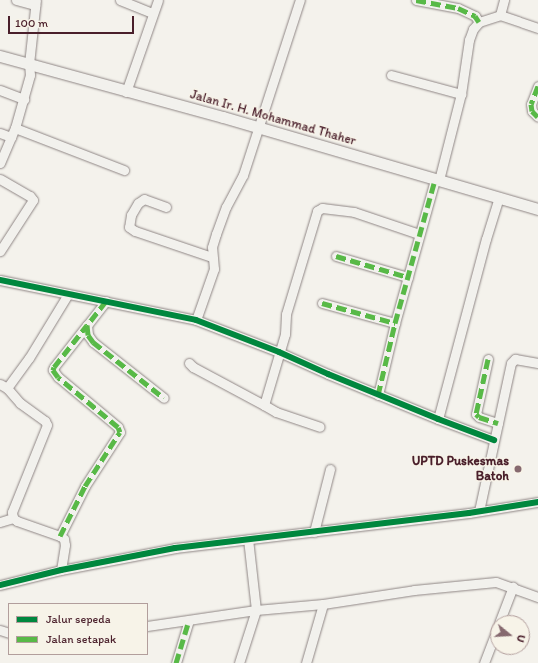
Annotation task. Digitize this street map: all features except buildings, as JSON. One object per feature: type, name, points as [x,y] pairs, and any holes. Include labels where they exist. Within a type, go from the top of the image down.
[{"type":"main road","name":"Jalan Ir. H. Mohammad Thaher","points":[[0,56],[538,208]]},
{"type":"street","points":[[0,163],[13,133],[30,75],[29,64],[35,2],[16,0]]},
{"type":"street","points":[[120,0],[152,13]]},
{"type":"street","points":[[126,92],[152,13],[158,0]]},
{"type":"street","points":[[196,320],[214,269],[212,247],[216,234],[226,207],[243,176],[300,0]]},
{"type":"street","points":[[416,0],[458,8],[475,16],[479,22]]},
{"type":"street","points":[[500,15],[504,0]]},
{"type":"street","points":[[378,395],[395,323],[419,234],[437,180],[461,94],[472,29],[479,22],[500,15],[538,28]]},
{"type":"street","points":[[391,75],[461,94]]},
{"type":"street","points":[[538,86],[531,104],[532,111],[538,117]]},
{"type":"street","points":[[0,90],[24,99]]},
{"type":"street","points":[[0,133],[13,133],[124,170]]},
{"type":"street","points":[[0,179],[30,196],[33,200],[0,251]]},
{"type":"street","points":[[438,419],[486,239],[499,197]]},
{"type":"street","points":[[166,207],[144,199],[138,203],[131,216],[129,227],[135,231],[212,257]]},
{"type":"street","points":[[264,405],[285,334],[284,321],[319,208],[354,212],[419,234]]},
{"type":"street","points":[[336,256],[408,277]]},
{"type":"street","points":[[0,280],[196,320],[279,352],[378,395],[494,440]]},
{"type":"street","points":[[13,518],[13,508],[47,425],[45,421],[20,403],[4,386],[29,358],[68,294]]},
{"type":"street","points":[[60,536],[85,486],[120,432],[118,427],[58,377],[53,370],[106,301]]},
{"type":"street","points":[[322,303],[395,323]]},
{"type":"street","points":[[87,325],[87,332],[93,342],[164,398]]},
{"type":"street","points":[[488,359],[476,414],[479,417],[498,423]]},
{"type":"street","points":[[479,511],[511,363],[515,359],[538,363]]},
{"type":"street","points":[[189,362],[193,367],[276,412],[320,427]]},
{"type":"street","points":[[314,532],[330,469]]},
{"type":"street","points":[[0,585],[61,570],[175,548],[314,532],[538,502]]},
{"type":"street","points":[[0,522],[13,518],[21,523],[60,536],[65,542],[61,570]]},
{"type":"street","points":[[239,663],[256,610],[248,539]]},
{"type":"street","points":[[148,626],[256,610],[323,604],[414,590],[496,582],[538,597]]},
{"type":"street","points":[[502,615],[513,587]]},
{"type":"street","points":[[306,663],[323,604]]},
{"type":"street","points":[[176,663],[189,620]]},
{"type":"street","points":[[484,663],[490,647]]},
{"type":"marked path","points":[[416,0],[458,8],[475,16],[479,22]]},
{"type":"marked path","points":[[538,86],[531,104],[532,111],[538,117]]},
{"type":"marked path","points":[[378,395],[395,323],[435,180]]},
{"type":"marked path","points":[[336,256],[408,277]]},
{"type":"marked path","points":[[106,301],[87,325],[88,335],[93,342],[164,398]]},
{"type":"marked path","points":[[322,303],[395,323]]},
{"type":"marked path","points":[[60,536],[85,486],[120,432],[118,427],[58,377],[53,370],[87,325]]},
{"type":"marked path","points":[[488,359],[476,414],[479,417],[498,423]]},
{"type":"marked path","points":[[176,663],[189,620]]},
{"type":"cycle path","points":[[0,280],[196,320],[279,352],[328,374],[438,419],[494,440]]},
{"type":"cycle path","points":[[0,585],[61,570],[175,548],[469,513],[538,502]]},
{"type":"place","name":"UPTD Puskesmas Batoh","points":[[518,469]]}]
